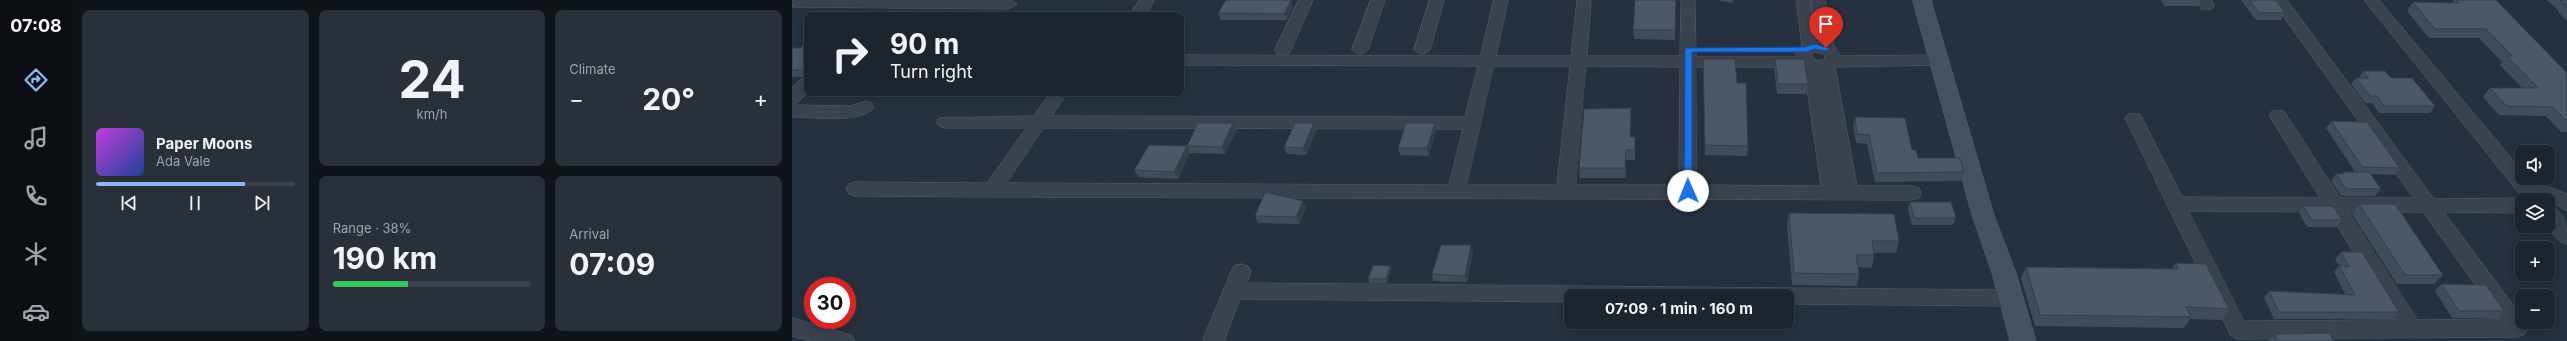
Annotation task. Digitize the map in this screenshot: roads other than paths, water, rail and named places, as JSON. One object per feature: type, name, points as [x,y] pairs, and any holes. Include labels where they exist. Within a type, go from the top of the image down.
[{"type":"street","points":[[1140,12],[1147,0]]},
{"type":"street","points":[[1283,50],[1306,0]]},
{"type":"street","points":[[1360,50],[1378,0]]},
{"type":"street","points":[[1422,50],[1437,0]]},
{"type":"street","points":[[1457,190],[1487,55],[1501,0]]},
{"type":"street","points":[[1566,190],[1584,0]]},
{"type":"street","points":[[1688,0],[1686,128],[1688,191]]},
{"type":"street","points":[[1803,0],[1819,56],[1840,192]]},
{"type":"street","points":[[1818,0],[1819,56]]},
{"type":"street","points":[[1922,0],[1983,215],[2004,273],[2023,341]]},
{"type":"street","points":[[2134,118],[2238,330],[2518,328],[2279,0]]},
{"type":"street","points":[[2371,0],[2541,193]]},
{"type":"street","points":[[2386,0],[2515,157]]},
{"type":"street","points":[[794,2],[1007,6]]},
{"type":"street","points":[[1184,50],[1422,50],[1487,55]]},
{"type":"street","points":[[1184,60],[1487,55],[1819,56],[1937,54]]},
{"type":"street","points":[[792,98],[804,86]]},
{"type":"street","points":[[992,190],[1057,96]]},
{"type":"street","points":[[792,111],[853,112],[866,107]]},
{"type":"street","points":[[2278,116],[2412,329]]},
{"type":"street","points":[[792,119],[850,119]]},
{"type":"street","points":[[944,122],[1472,123]]},
{"type":"street","points":[[855,189],[1912,192]]},
{"type":"street","points":[[2177,204],[2428,205],[2515,198]]},
{"type":"street","points":[[2555,215],[2567,237]]},
{"type":"street","points":[[1213,341],[1241,272]]},
{"type":"street","points":[[1233,291],[1564,294]]},
{"type":"street","points":[[1794,296],[2010,298]]},
{"type":"street","points":[[792,327],[844,341]]}]
